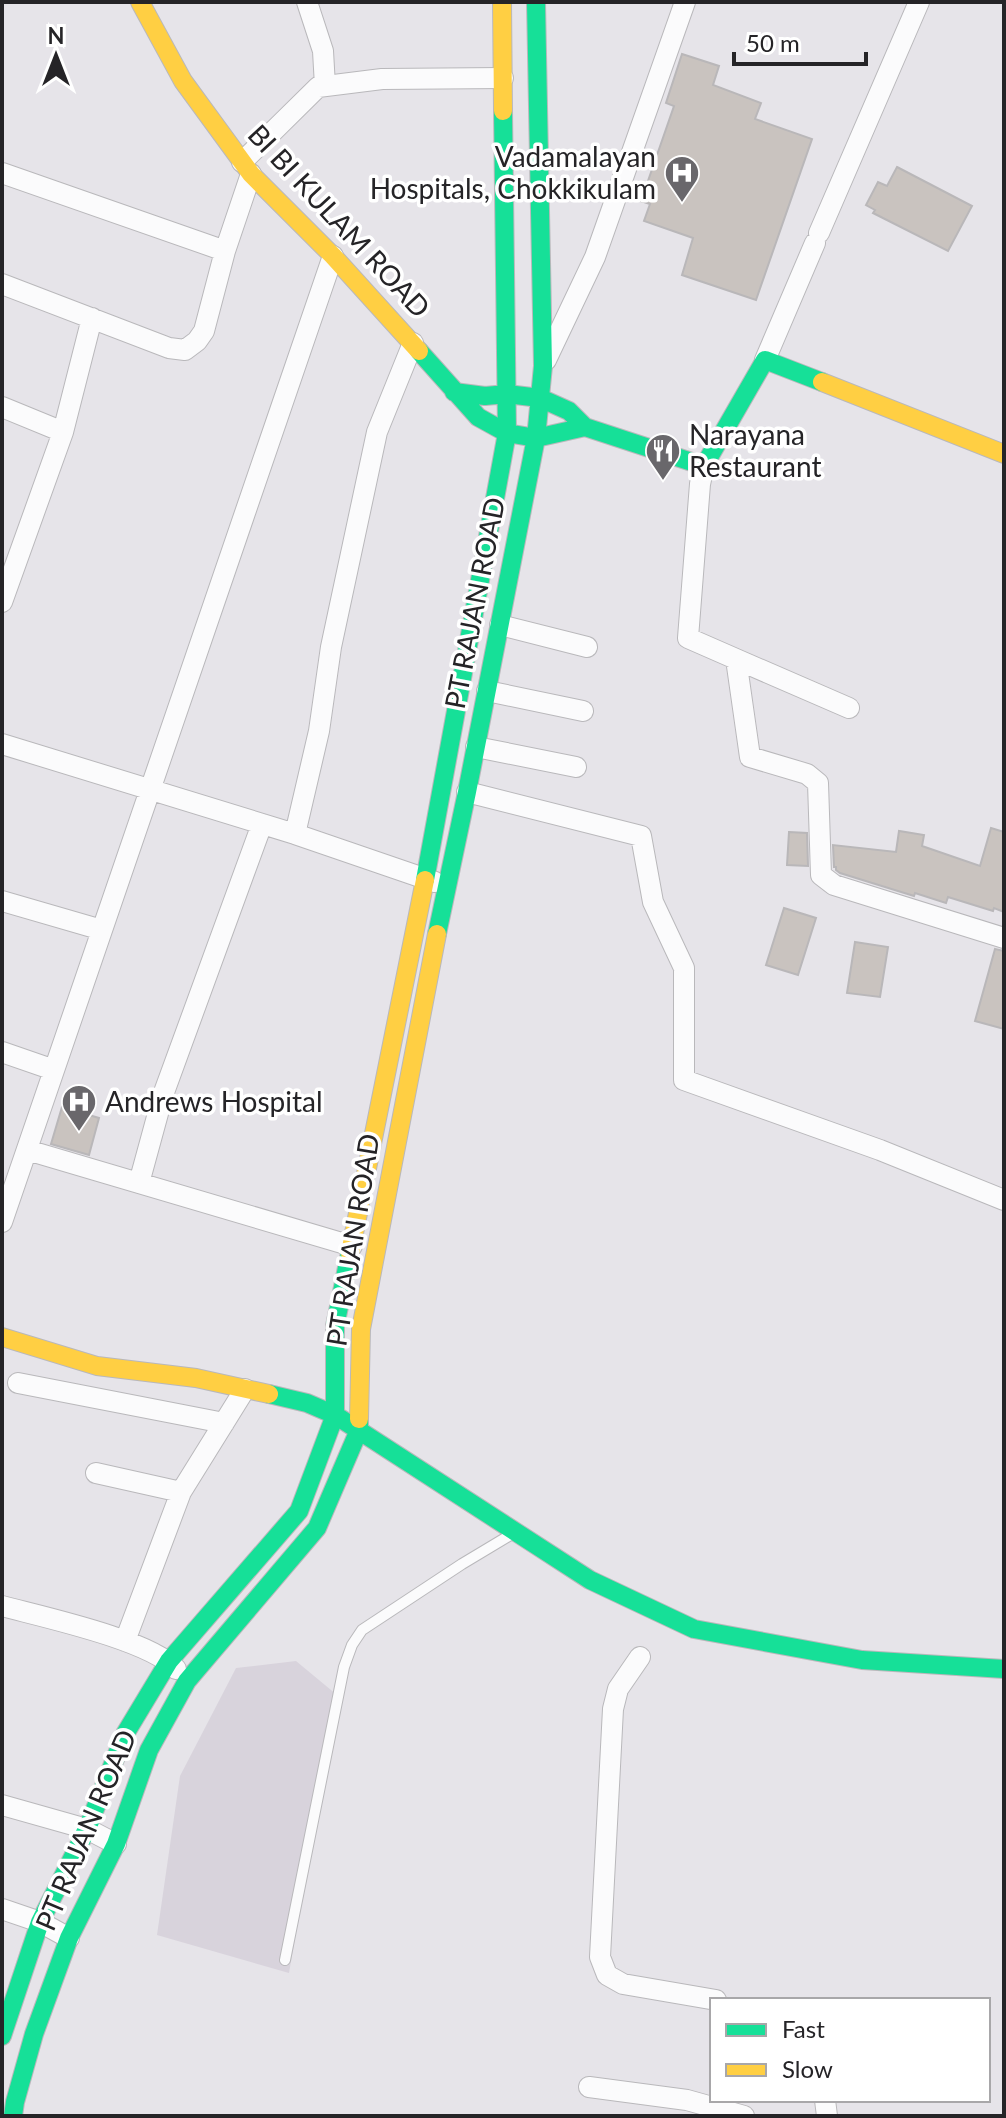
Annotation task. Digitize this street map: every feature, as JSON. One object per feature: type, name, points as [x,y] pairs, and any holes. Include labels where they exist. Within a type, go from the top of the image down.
[{"type":"main road","name":"BI BI KULAM ROAD","points":[[140,2],[183,81],[246,168],[333,256],[478,417],[507,433],[536,438]]},
{"type":"main road","name":"PT RAJAN ROAD","points":[[3,2028],[40,1922],[87,1829],[125,1734],[169,1661],[299,1511],[335,1415],[335,1326],[424,879],[507,433],[502,2]]},
{"type":"main road","name":"PT RAJAN ROAD","points":[[13,2116],[34,2034],[69,1938],[116,1844],[149,1750],[187,1681],[317,1528],[359,1430],[361,1329],[536,438],[543,366],[536,2]]},
{"type":"main road","points":[[454,392],[540,398],[569,411],[585,427],[704,466],[765,360],[1004,454]]},
{"type":"main road","points":[[536,438],[585,427]]},
{"type":"main road","points":[[379,1109],[401,1118]]},
{"type":"main road","points":[[2,1337],[97,1366],[196,1378],[307,1403],[359,1430],[590,1580],[694,1629],[862,1660],[1004,1669]]},
{"type":"street","points":[[307,2],[323,51],[325,86]]},
{"type":"street","points":[[543,366],[595,257],[685,2]]},
{"type":"street","points":[[765,360],[919,2]]},
{"type":"street","points":[[2,284],[169,348],[185,350],[204,331],[246,168],[318,87],[382,79],[503,78]]},
{"type":"street","points":[[2,173],[225,251]]},
{"type":"street","points":[[2,1222],[8,1181],[27,1150],[333,256]]},
{"type":"street","points":[[2,602],[63,432],[92,318]]},
{"type":"street","points":[[295,834],[319,731],[331,647],[377,432],[413,343]]},
{"type":"street","points":[[2,407],[63,432]]},
{"type":"street","points":[[704,466],[688,638],[849,708]]},
{"type":"street","points":[[500,625],[587,647]]},
{"type":"street","points":[[736,659],[750,757],[807,774],[818,783],[821,875],[834,885],[1004,938]]},
{"type":"street","points":[[487,691],[583,711]]},
{"type":"street","points":[[2,744],[295,834],[446,885]]},
{"type":"street","points":[[476,747],[576,767]]},
{"type":"street","points":[[467,792],[641,836],[653,902],[684,968],[684,1080],[880,1150],[1004,1200]]},
{"type":"street","points":[[139,1183],[163,1095],[262,824]]},
{"type":"street","points":[[2,901],[102,930]]},
{"type":"street","points":[[2,1052],[54,1070]]},
{"type":"street","points":[[27,1150],[352,1246]]},
{"type":"street","points":[[18,1383],[224,1423]]},
{"type":"street","points":[[125,1641],[181,1492],[245,1389]]},
{"type":"street","points":[[96,1473],[181,1492]]},
{"type":"street","points":[[2,1606],[125,1641],[169,1661],[187,1681]]},
{"type":"street","points":[[640,1657],[618,1689],[613,1709],[600,1957],[607,1975],[623,1984],[710,1999]]},
{"type":"street","points":[[2,1805],[87,1829],[116,1844]]},
{"type":"street","points":[[2,1909],[40,1922],[69,1938]]},
{"type":"street","points":[[3,2028],[34,2034]]},
{"type":"street","points":[[589,2087],[687,2100],[744,2116]]},
{"type":"lane","points":[[285,1960],[344,1667],[352,1645],[362,1630],[516,1531]]},
{"type":"shaded area","points":[[296,1661],[337,1695],[289,1973],[157,1935],[180,1776],[236,1668]]},
{"type":"building","points":[[682,54],[719,66],[713,85],[761,103],[755,119],[812,139],[756,300],[682,275],[693,238],[644,221],[650,204],[641,201],[674,106],[666,103]]},
{"type":"building","points":[[897,167],[972,206],[948,251],[873,213],[875,210],[866,205],[878,182],[887,186]]},
{"type":"building","points":[[991,828],[1004,832],[1004,912],[948,897],[946,903],[915,893],[914,896],[840,873],[834,867],[833,845],[896,852],[899,831],[924,835],[922,846],[980,866]]},
{"type":"building","points":[[789,832],[807,833],[808,866],[787,865]]},
{"type":"building","points":[[784,908],[816,918],[798,975],[766,965]]},
{"type":"building","points":[[855,942],[888,947],[880,997],[847,993]]},
{"type":"building","points":[[995,949],[1004,951],[1004,1029],[975,1021]]},
{"type":"building","points":[[62,1107],[99,1118],[89,1155],[51,1144]]},
{"type":"traffic: fast","points":[[437,934],[536,438],[543,366],[536,2]]},
{"type":"traffic: fast","points":[[425,880],[507,433],[503,111]]},
{"type":"traffic: fast","points":[[419,351],[478,417],[507,433],[536,438],[585,427],[704,466],[765,360],[822,382]]},
{"type":"traffic: fast","points":[[454,392],[540,398],[569,411],[585,427]]},
{"type":"traffic: fast","points":[[2,2036],[40,1922],[87,1829],[125,1734],[169,1661],[299,1511],[335,1415],[335,1326],[350,1253]]},
{"type":"traffic: fast","points":[[269,1394],[307,1403],[335,1415],[590,1580],[694,1629],[862,1660],[1004,1669]]},
{"type":"traffic: fast","points":[[13,2116],[34,2034],[69,1938],[116,1844],[149,1750],[187,1681],[317,1528],[359,1430],[359,1419]]},
{"type":"traffic: slow","points":[[140,2],[183,81],[251,174],[333,256],[419,351]]},
{"type":"traffic: slow","points":[[502,2],[503,111]]},
{"type":"traffic: slow","points":[[822,382],[1004,454]]},
{"type":"traffic: slow","points":[[350,1253],[425,880]]},
{"type":"traffic: slow","points":[[359,1419],[361,1329],[437,934]]},
{"type":"traffic: slow","points":[[2,1337],[97,1366],[196,1378],[269,1394]]},
{"type":"place","name":"Vadamalayan Hospitals, Chokkikulam","points":[[682,204]]},
{"type":"place","name":"Narayana Restaurant","points":[[663,482]]},
{"type":"place","name":"Andrews Hospital","points":[[79,1133]]}]
